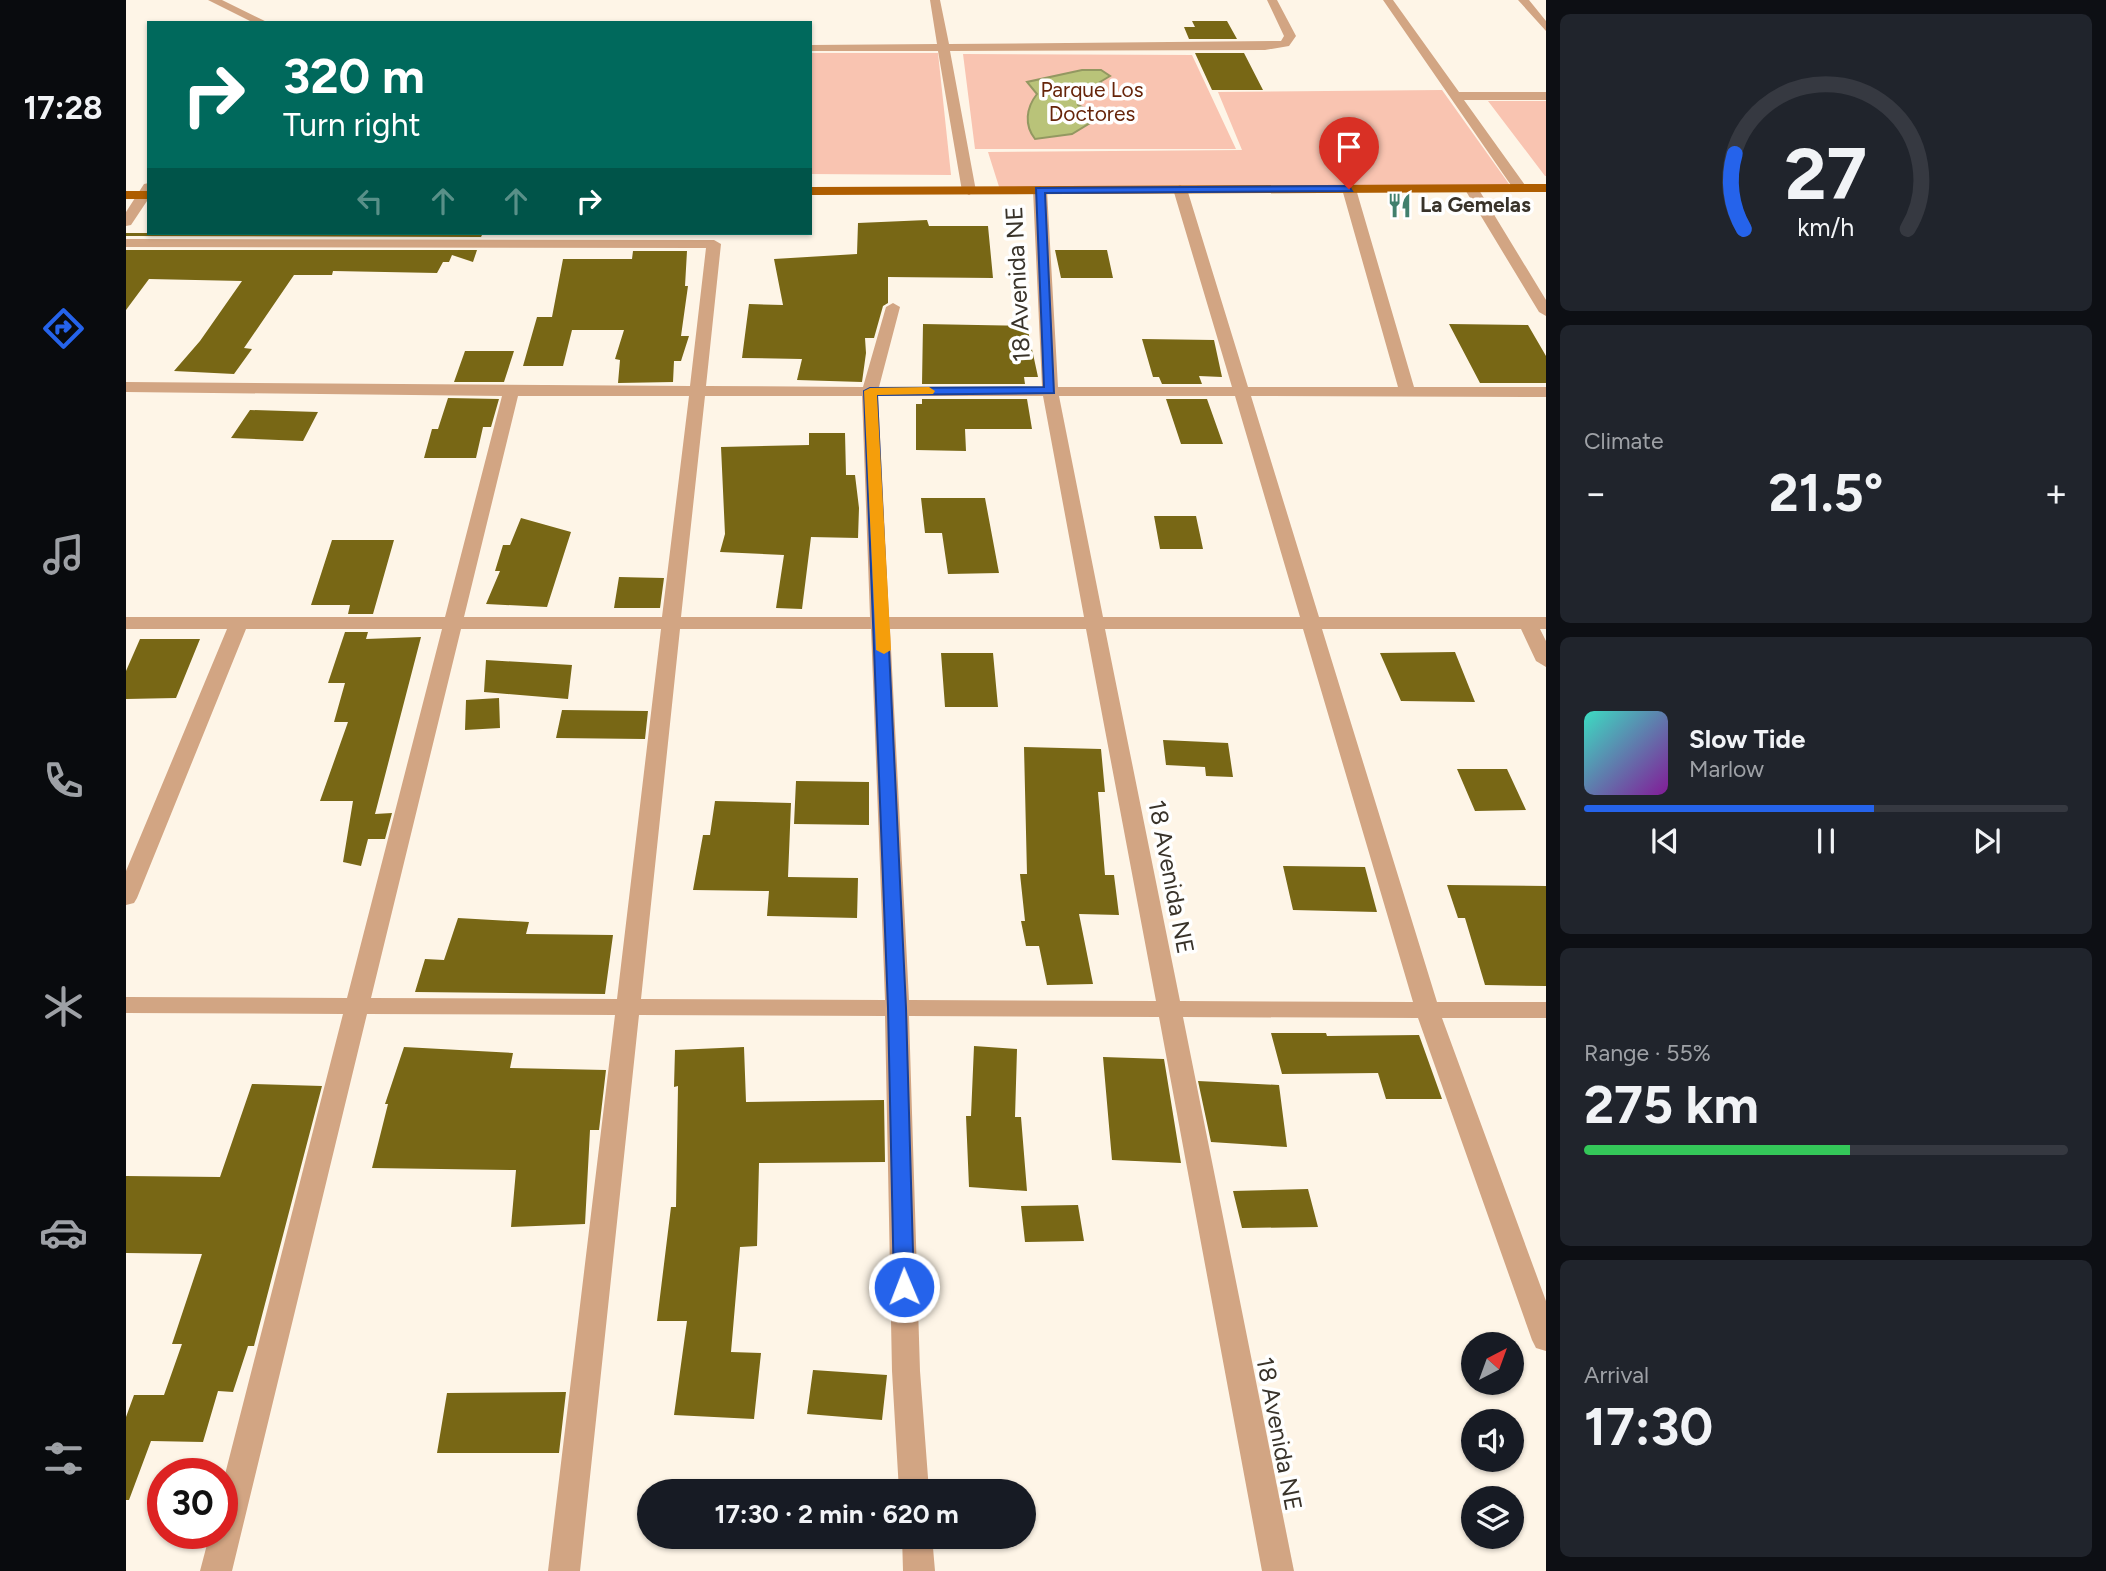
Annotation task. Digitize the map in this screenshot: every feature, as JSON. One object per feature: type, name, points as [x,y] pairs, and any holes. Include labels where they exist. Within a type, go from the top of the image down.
[{"type":"main road","points":[[126,187],[147,191]]},
{"type":"main road","points":[[812,191],[1546,188]]},
{"type":"main road","points":[[126,195],[147,191]]},
{"type":"street","points":[[213,0],[260,21]]},
{"type":"street","points":[[935,0],[969,191]]},
{"type":"street","points":[[812,48],[1265,47],[1285,44],[1290,36],[1272,0]]},
{"type":"street","points":[[1388,0],[1520,188]]},
{"type":"street","points":[[1523,0],[1546,28]]},
{"type":"street","points":[[1456,96],[1546,96]]},
{"type":"street","points":[[1471,188],[1546,312]]},
{"type":"street","points":[[1180,189],[1428,1011],[1546,1340]]},
{"type":"street","points":[[1349,189],[1407,392]]},
{"type":"street","name":"18 Avenida NE","points":[[1040,190],[1050,391],[1278,1571]]},
{"type":"street","points":[[126,222],[147,191]]},
{"type":"street","points":[[126,243],[714,244],[564,1571]]},
{"type":"street","points":[[893,307],[870,391],[883,623],[897,1008],[906,1371],[913,1479]]},
{"type":"street","points":[[126,387],[511,391],[1546,392]]},
{"type":"street","points":[[216,1571],[511,391]]},
{"type":"street","points":[[126,623],[1537,623],[1546,661]]},
{"type":"street","points":[[126,898],[239,623]]},
{"type":"street","points":[[126,1005],[1546,1010]]},
{"type":"street","points":[[918,1549],[919,1571]]},
{"type":"green space","points":[[812,53],[938,53],[951,175],[812,174]]},
{"type":"green space","name":"Parque Los Doctores","points":[[963,54],[1192,55],[1236,149],[975,149]]},
{"type":"green space","points":[[1442,90],[1514,191],[1001,193],[988,152],[1242,150],[1218,92]]},
{"type":"green space","points":[[1488,101],[1546,101],[1546,176],[1545,176]]},
{"type":"shaded area","points":[[1082,70],[1101,70],[1110,76],[1100,82],[1105,86],[1079,99],[1078,105],[1093,113],[1088,118],[1090,123],[1072,134],[1035,139],[1029,128],[1028,116],[1030,105],[1037,94],[1027,82]]},
{"type":"building","points":[[1192,21],[1227,21],[1237,39],[1189,39],[1184,27],[1195,27]]},
{"type":"building","points":[[1195,53],[1244,53],[1263,90],[1212,90]]},
{"type":"building","points":[[927,220],[929,226],[988,226],[993,278],[888,277],[888,303],[883,306],[874,338],[865,338],[862,382],[797,380],[802,359],[742,358],[749,304],[783,305],[774,259],[857,254],[858,223]]},
{"type":"building","points":[[126,233],[482,235],[481,237],[126,236]]},
{"type":"building","points":[[126,250],[477,250],[473,262],[452,255],[449,262],[443,262],[437,273],[333,271],[332,275],[294,275],[244,348],[252,349],[234,374],[174,371],[200,341],[242,281],[149,279],[126,310]]},
{"type":"building","points":[[1055,250],[1107,250],[1113,278],[1061,278]]},
{"type":"building","points":[[633,251],[687,251],[685,286],[688,286],[681,336],[689,336],[681,361],[674,361],[673,382],[618,383],[620,360],[615,359],[624,330],[572,330],[563,366],[523,366],[537,317],[552,317],[563,259],[632,259]]},
{"type":"building","points":[[923,324],[1027,326],[1038,377],[1024,377],[1025,384],[922,384]]},
{"type":"building","points":[[1449,324],[1528,325],[1546,356],[1546,383],[1480,383]]},
{"type":"building","points":[[1142,339],[1214,340],[1222,377],[1199,376],[1202,384],[1162,384],[1159,377],[1153,377]]},
{"type":"building","points":[[465,351],[514,351],[504,382],[454,382]]},
{"type":"building","points":[[448,398],[499,399],[491,427],[483,427],[476,458],[424,458],[432,429],[438,429]]},
{"type":"building","points":[[922,399],[1027,399],[1032,429],[965,429],[966,451],[916,450],[916,404],[922,404]]},
{"type":"building","points":[[1166,399],[1207,399],[1223,444],[1181,444]]},
{"type":"building","points":[[250,410],[318,412],[303,441],[231,438]]},
{"type":"building","points":[[809,433],[845,433],[846,475],[855,475],[859,508],[858,538],[811,537],[802,609],[776,608],[784,555],[720,552],[725,534],[721,447],[809,445]]},
{"type":"building","points":[[921,498],[985,498],[999,573],[948,574],[942,533],[925,533]]},
{"type":"building","points":[[1154,516],[1196,516],[1203,549],[1160,549]]},
{"type":"building","points":[[521,518],[571,532],[547,607],[486,604],[500,571],[495,571],[503,545],[510,545]]},
{"type":"building","points":[[332,540],[394,540],[373,614],[348,614],[350,605],[311,605]]},
{"type":"building","points":[[619,577],[664,578],[660,608],[614,608]]},
{"type":"building","points":[[345,632],[368,632],[366,639],[421,637],[375,814],[392,813],[385,839],[368,839],[361,866],[343,862],[353,801],[320,801],[348,722],[334,722],[345,683],[328,683]]},
{"type":"building","points":[[140,639],[200,639],[176,698],[126,699],[126,671]]},
{"type":"building","points":[[1455,652],[1475,702],[1401,701],[1380,653]]},
{"type":"building","points":[[941,653],[993,653],[998,707],[945,707]]},
{"type":"building","points":[[486,660],[572,665],[568,699],[484,692]]},
{"type":"building","points":[[499,698],[500,728],[465,730],[466,700]]},
{"type":"building","points":[[562,710],[648,711],[645,739],[556,738]]},
{"type":"building","points":[[1163,740],[1228,743],[1233,777],[1206,776],[1205,767],[1166,765]]},
{"type":"building","points":[[1024,747],[1101,749],[1105,792],[1098,792],[1105,875],[1114,875],[1119,915],[1079,914],[1093,984],[1047,985],[1039,946],[1026,946],[1021,921],[1025,921],[1020,874],[1027,874]]},
{"type":"building","points":[[1457,769],[1507,769],[1526,810],[1475,811]]},
{"type":"building","points":[[796,781],[869,782],[869,825],[794,824]]},
{"type":"building","points":[[715,801],[791,803],[788,877],[858,878],[857,918],[767,916],[769,891],[693,890],[703,835],[710,835]]},
{"type":"building","points":[[1283,866],[1365,867],[1377,912],[1293,910]]},
{"type":"building","points":[[1447,885],[1546,886],[1546,986],[1485,985],[1465,918],[1458,918]]},
{"type":"building","points":[[458,918],[529,922],[526,934],[613,935],[605,994],[415,992],[425,959],[444,960]]},
{"type":"building","points":[[1271,1033],[1326,1033],[1327,1036],[1419,1035],[1442,1099],[1386,1099],[1378,1073],[1282,1074]]},
{"type":"building","points":[[974,1046],[1017,1049],[1015,1117],[1021,1117],[1027,1191],[969,1187],[966,1116],[971,1116]]},
{"type":"building","points":[[404,1047],[513,1053],[510,1068],[606,1070],[599,1130],[590,1130],[585,1224],[511,1227],[516,1170],[372,1168],[388,1104],[385,1104]]},
{"type":"building","points":[[744,1047],[746,1102],[884,1100],[885,1162],[759,1163],[757,1246],[740,1247],[731,1352],[761,1353],[754,1419],[674,1415],[687,1321],[657,1321],[671,1207],[676,1207],[678,1086],[674,1087],[675,1050]]},
{"type":"building","points":[[1103,1057],[1164,1059],[1181,1163],[1112,1160]]},
{"type":"building","points":[[1198,1081],[1279,1085],[1287,1147],[1211,1142]]},
{"type":"building","points":[[252,1084],[322,1086],[254,1346],[248,1346],[233,1392],[218,1391],[203,1442],[151,1441],[129,1500],[126,1500],[126,1417],[134,1395],[164,1395],[182,1344],[172,1344],[202,1254],[126,1253],[126,1176],[220,1177]]},
{"type":"building","points":[[1308,1189],[1318,1227],[1242,1228],[1233,1191]]},
{"type":"building","points":[[1078,1205],[1084,1241],[1025,1242],[1021,1206]]},
{"type":"building","points":[[813,1370],[887,1375],[882,1420],[807,1414]]},
{"type":"building","points":[[566,1392],[559,1453],[437,1453],[447,1393]]},
{"type":"slow traffic","points":[[884,650],[870,391],[929,391]]},
{"type":"place","name":"La Gemelas","points":[[1400,205]]},
{"type":"route","points":[[904,1287],[883,623],[870,391],[1050,391],[1040,190],[1349,189]]}]
